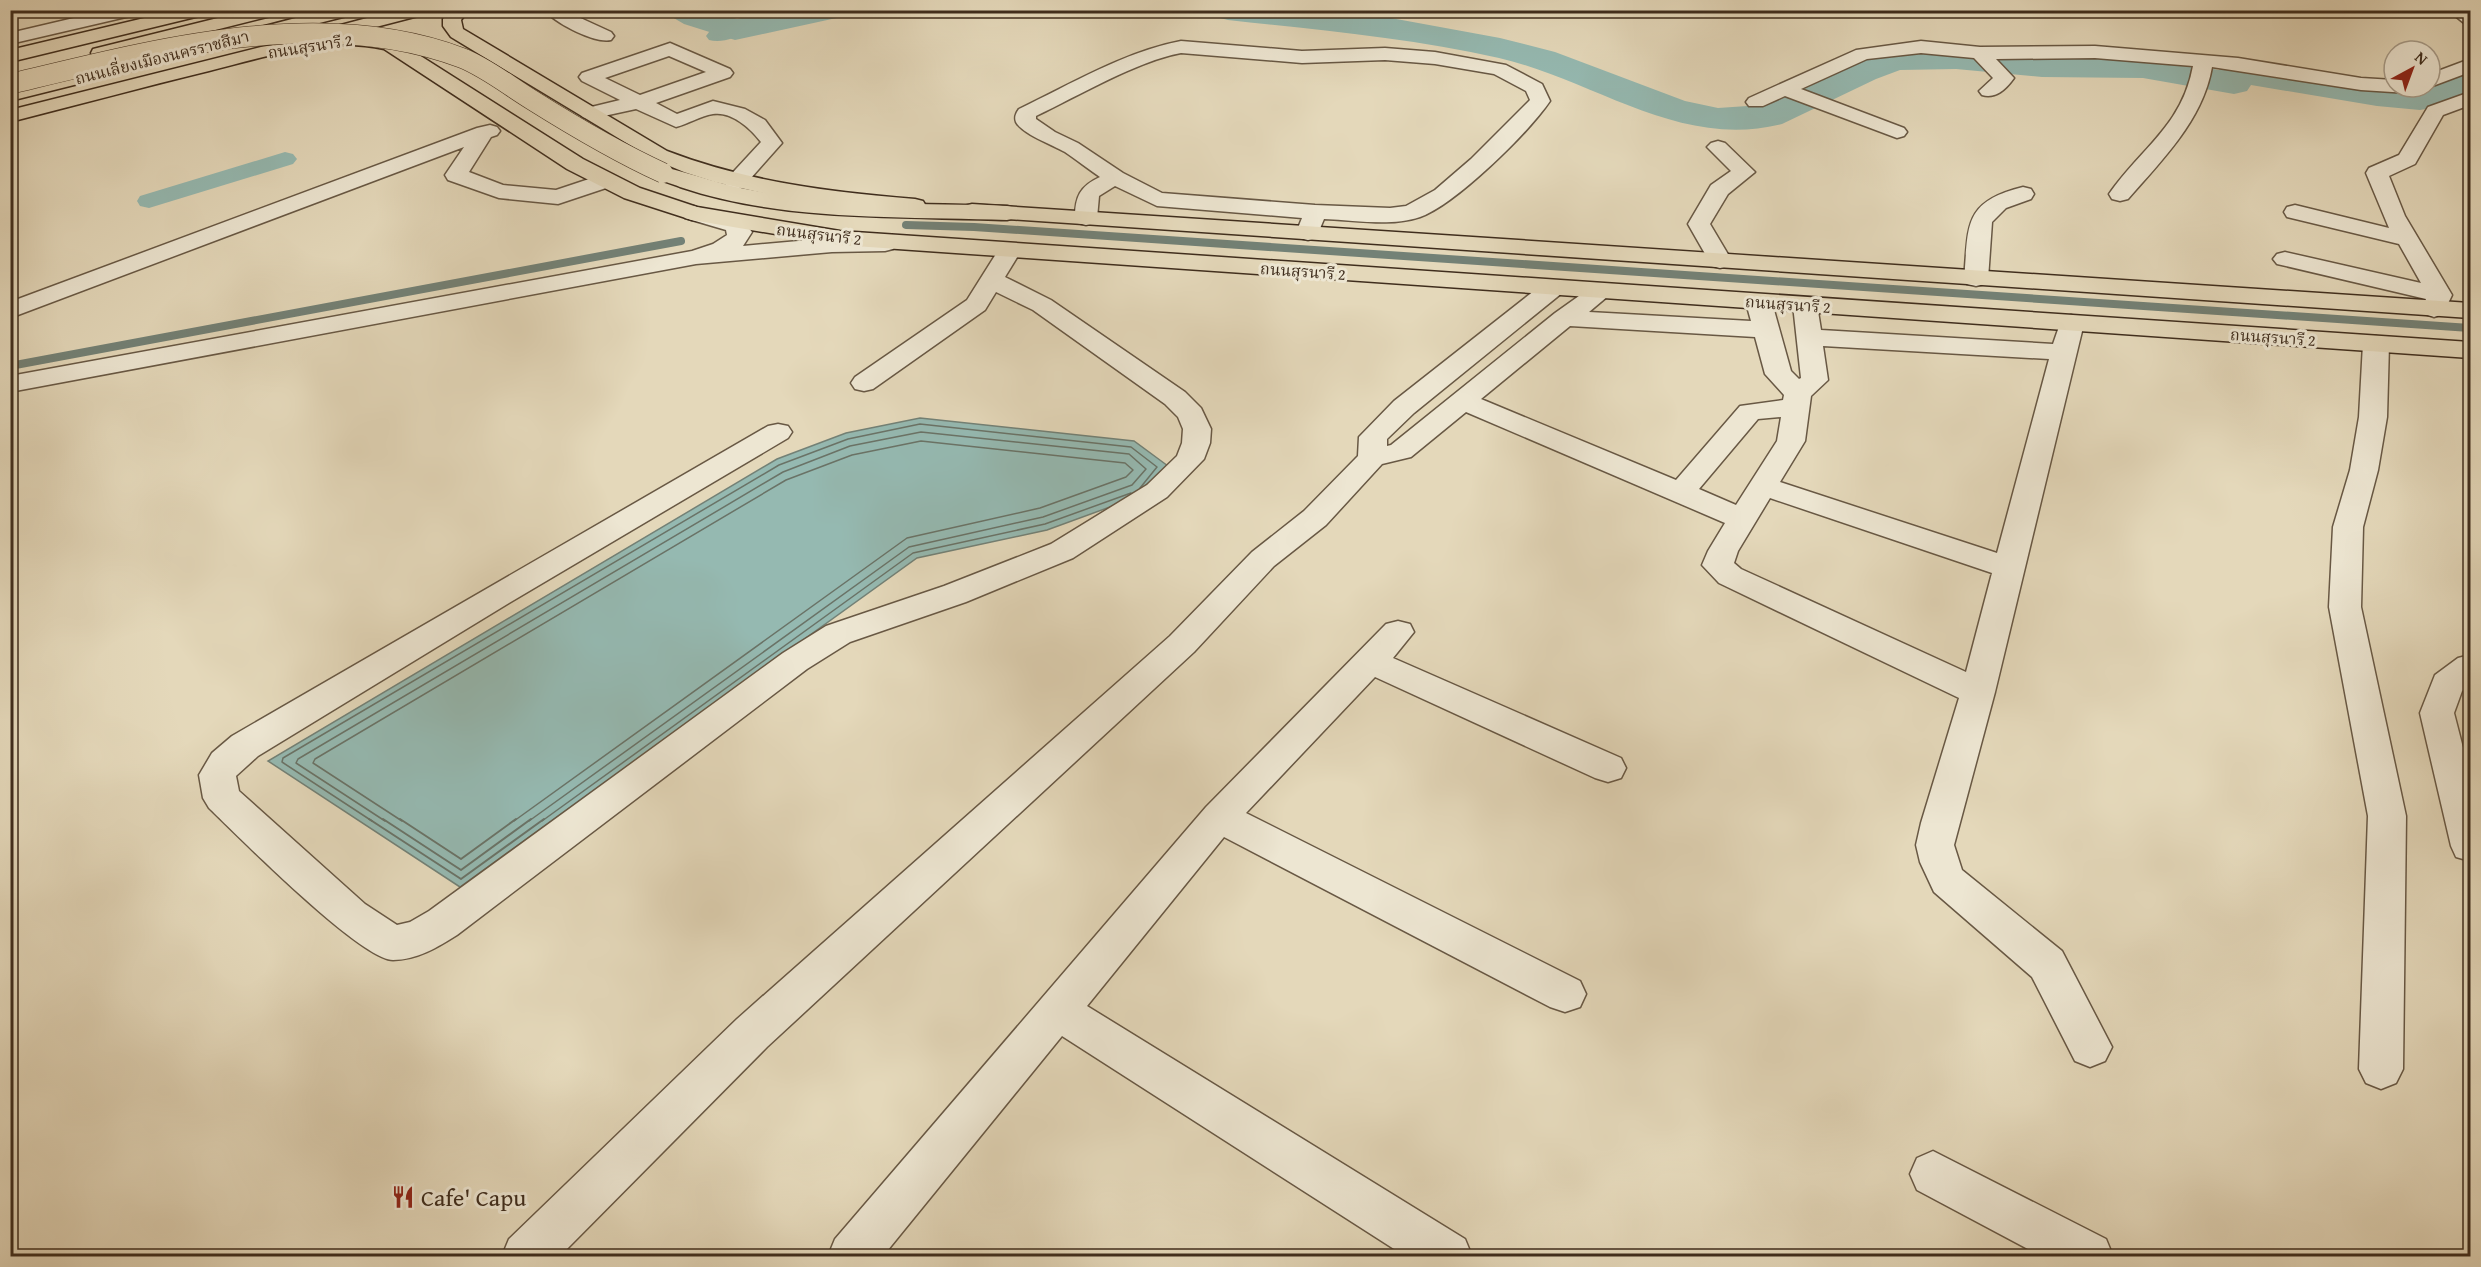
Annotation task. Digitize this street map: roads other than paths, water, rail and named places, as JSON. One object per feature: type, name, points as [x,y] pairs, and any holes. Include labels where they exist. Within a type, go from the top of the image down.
[{"type":"main road","points":[[10,57],[202,10]]},
{"type":"main road","name":"ถนนเลี่ยงเมืองนครราชสีมา","points":[[10,74],[273,10]]},
{"type":"main road","name":"ถนนเลี่ยงเมืองนครราชสีมา","points":[[10,95],[349,10]]},
{"type":"main road","points":[[10,116],[420,10]]},
{"type":"main road","name":"ถนนสุรนารี 2","points":[[461,10],[452,19],[452,26],[457,33],[660,155],[690,168],[735,182],[831,199],[1086,218],[1312,222],[1720,261],[1976,279],[2437,302],[2470,311]]},
{"type":"main road","points":[[10,84],[113,60],[207,43],[307,35],[388,38],[436,48],[475,64],[636,162],[722,192],[771,200],[830,205],[1006,213]]},
{"type":"main road","name":"ถนนสุรนารี 2","points":[[186,71],[304,44],[341,39],[368,39],[390,45],[604,181],[650,200],[693,213],[793,232],[1010,251],[1804,305],[2066,338],[2376,344],[2470,350]]},
{"type":"main road","points":[[477,101],[465,85],[478,75],[511,72],[538,82]]},
{"type":"street","points":[[14,31],[88,15],[133,10]]},
{"type":"street","points":[[553,10],[560,17],[605,36]]},
{"type":"street","points":[[2456,10],[2470,19]]},
{"type":"street","points":[[1181,47],[1302,57],[1385,54],[1435,58],[1499,69],[1530,84],[1539,95],[1540,101],[1512,131],[1455,185],[1430,205],[1400,214],[1312,222],[1157,199],[1115,178],[1071,147],[1034,127],[1026,121],[1026,113],[1134,62],[1160,51],[1181,47]]},
{"type":"street","points":[[1756,102],[1790,92],[1863,54],[1921,47],[2045,54],[2095,52],[2201,73],[2238,64],[2382,85]]},
{"type":"street","points":[[590,113],[640,102],[723,73],[670,49],[589,77],[640,102],[676,120],[713,107],[738,113],[758,124],[771,143],[735,182]]},
{"type":"street","points":[[1980,52],[2004,78],[1989,91]]},
{"type":"street","points":[[2442,76],[2470,65]]},
{"type":"street","points":[[2120,194],[2172,136],[2201,73]]},
{"type":"street","points":[[1790,92],[1897,132]]},
{"type":"street","points":[[2437,302],[2394,216],[2377,173],[2406,159],[2435,111],[2470,98]]},
{"type":"street","points":[[10,310],[484,132],[512,124]]},
{"type":"street","points":[[484,132],[456,175],[499,191],[558,197],[604,181]]},
{"type":"street","points":[[1718,147],[1744,172],[1719,190],[1699,224],[1720,261]]},
{"type":"street","points":[[1086,218],[1086,196],[1092,190],[1115,178]]},
{"type":"street","points":[[1976,279],[1981,220],[1998,203],[2023,194]]},
{"type":"street","points":[[2295,212],[2407,239]]},
{"type":"street","points":[[693,213],[734,225],[740,232],[736,241],[729,245],[696,257]]},
{"type":"street","points":[[10,384],[696,257],[832,245],[914,244]]},
{"type":"street","points":[[864,383],[976,305],[1010,251]]},
{"type":"street","points":[[2285,259],[2437,302]]},
{"type":"street","points":[[778,432],[245,746],[225,763],[217,774],[222,798],[351,916],[392,943],[418,938],[443,923],[795,661],[838,634],[955,594],[1062,551],[1157,491],[1191,459],[1197,429],[1191,414],[1175,398],[1042,305],[993,281]]},
{"type":"street","points":[[1372,458],[1372,437],[1404,407],[1553,288]]},
{"type":"street","points":[[526,1257],[752,1034],[1182,644],[1263,559],[1315,518],[1372,458],[1401,451],[1564,318],[1602,291]]},
{"type":"street","points":[[1758,302],[1778,374],[1797,400]]},
{"type":"street","points":[[1804,305],[1815,380],[1797,400],[1791,441],[1723,551],[1718,565],[1731,576],[1978,692]]},
{"type":"street","points":[[1564,318],[1766,330]]},
{"type":"street","points":[[1808,338],[2066,338],[1978,692],[1935,845],[1939,862],[1948,881],[2047,964],[2090,1047]]},
{"type":"street","points":[[2376,344],[2373,417],[2364,470],[2348,527],[2345,607],[2386,816],[2381,1069]]},
{"type":"street","points":[[1680,493],[1750,412],[1797,400]]},
{"type":"street","points":[[1463,401],[1743,519]]},
{"type":"street","points":[[1763,486],[2009,568]]},
{"type":"street","points":[[852,1257],[1219,817],[1398,632]]},
{"type":"street","points":[[1370,661],[1608,768]]},
{"type":"street","points":[[2470,668],[2447,684],[2437,713],[2470,846]]},
{"type":"street","points":[[1219,817],[1565,994]]},
{"type":"street","points":[[1058,1011],[1448,1257]]},
{"type":"street","points":[[1933,1174],[2089,1257]]},
{"type":"water","points":[[920,418],[1134,441],[1168,466],[1140,496],[1047,530],[917,558],[460,887],[268,761],[777,459],[846,433]]},
{"type":"waterway","points":[[684,10],[696,17],[735,30],[829,10]]},
{"type":"waterway","points":[[1228,10],[1380,26],[1500,48],[1543,59],[1676,111],[1718,119],[1769,116],[1863,71],[1897,60],[1956,58],[2042,66],[2143,67],[2234,83],[2235,72],[2377,95],[2420,99],[2439,96],[2470,82]]},
{"type":"waterway","points":[[716,36],[735,30]]},
{"type":"waterway","points":[[149,201],[285,159]]},
{"type":"waterway","points":[[906,225],[974,227],[2470,328]]},
{"type":"waterway","points":[[10,366],[681,241]]},
{"type":"place","name":"Cafe' Capu","points":[[403,1197]]}]
